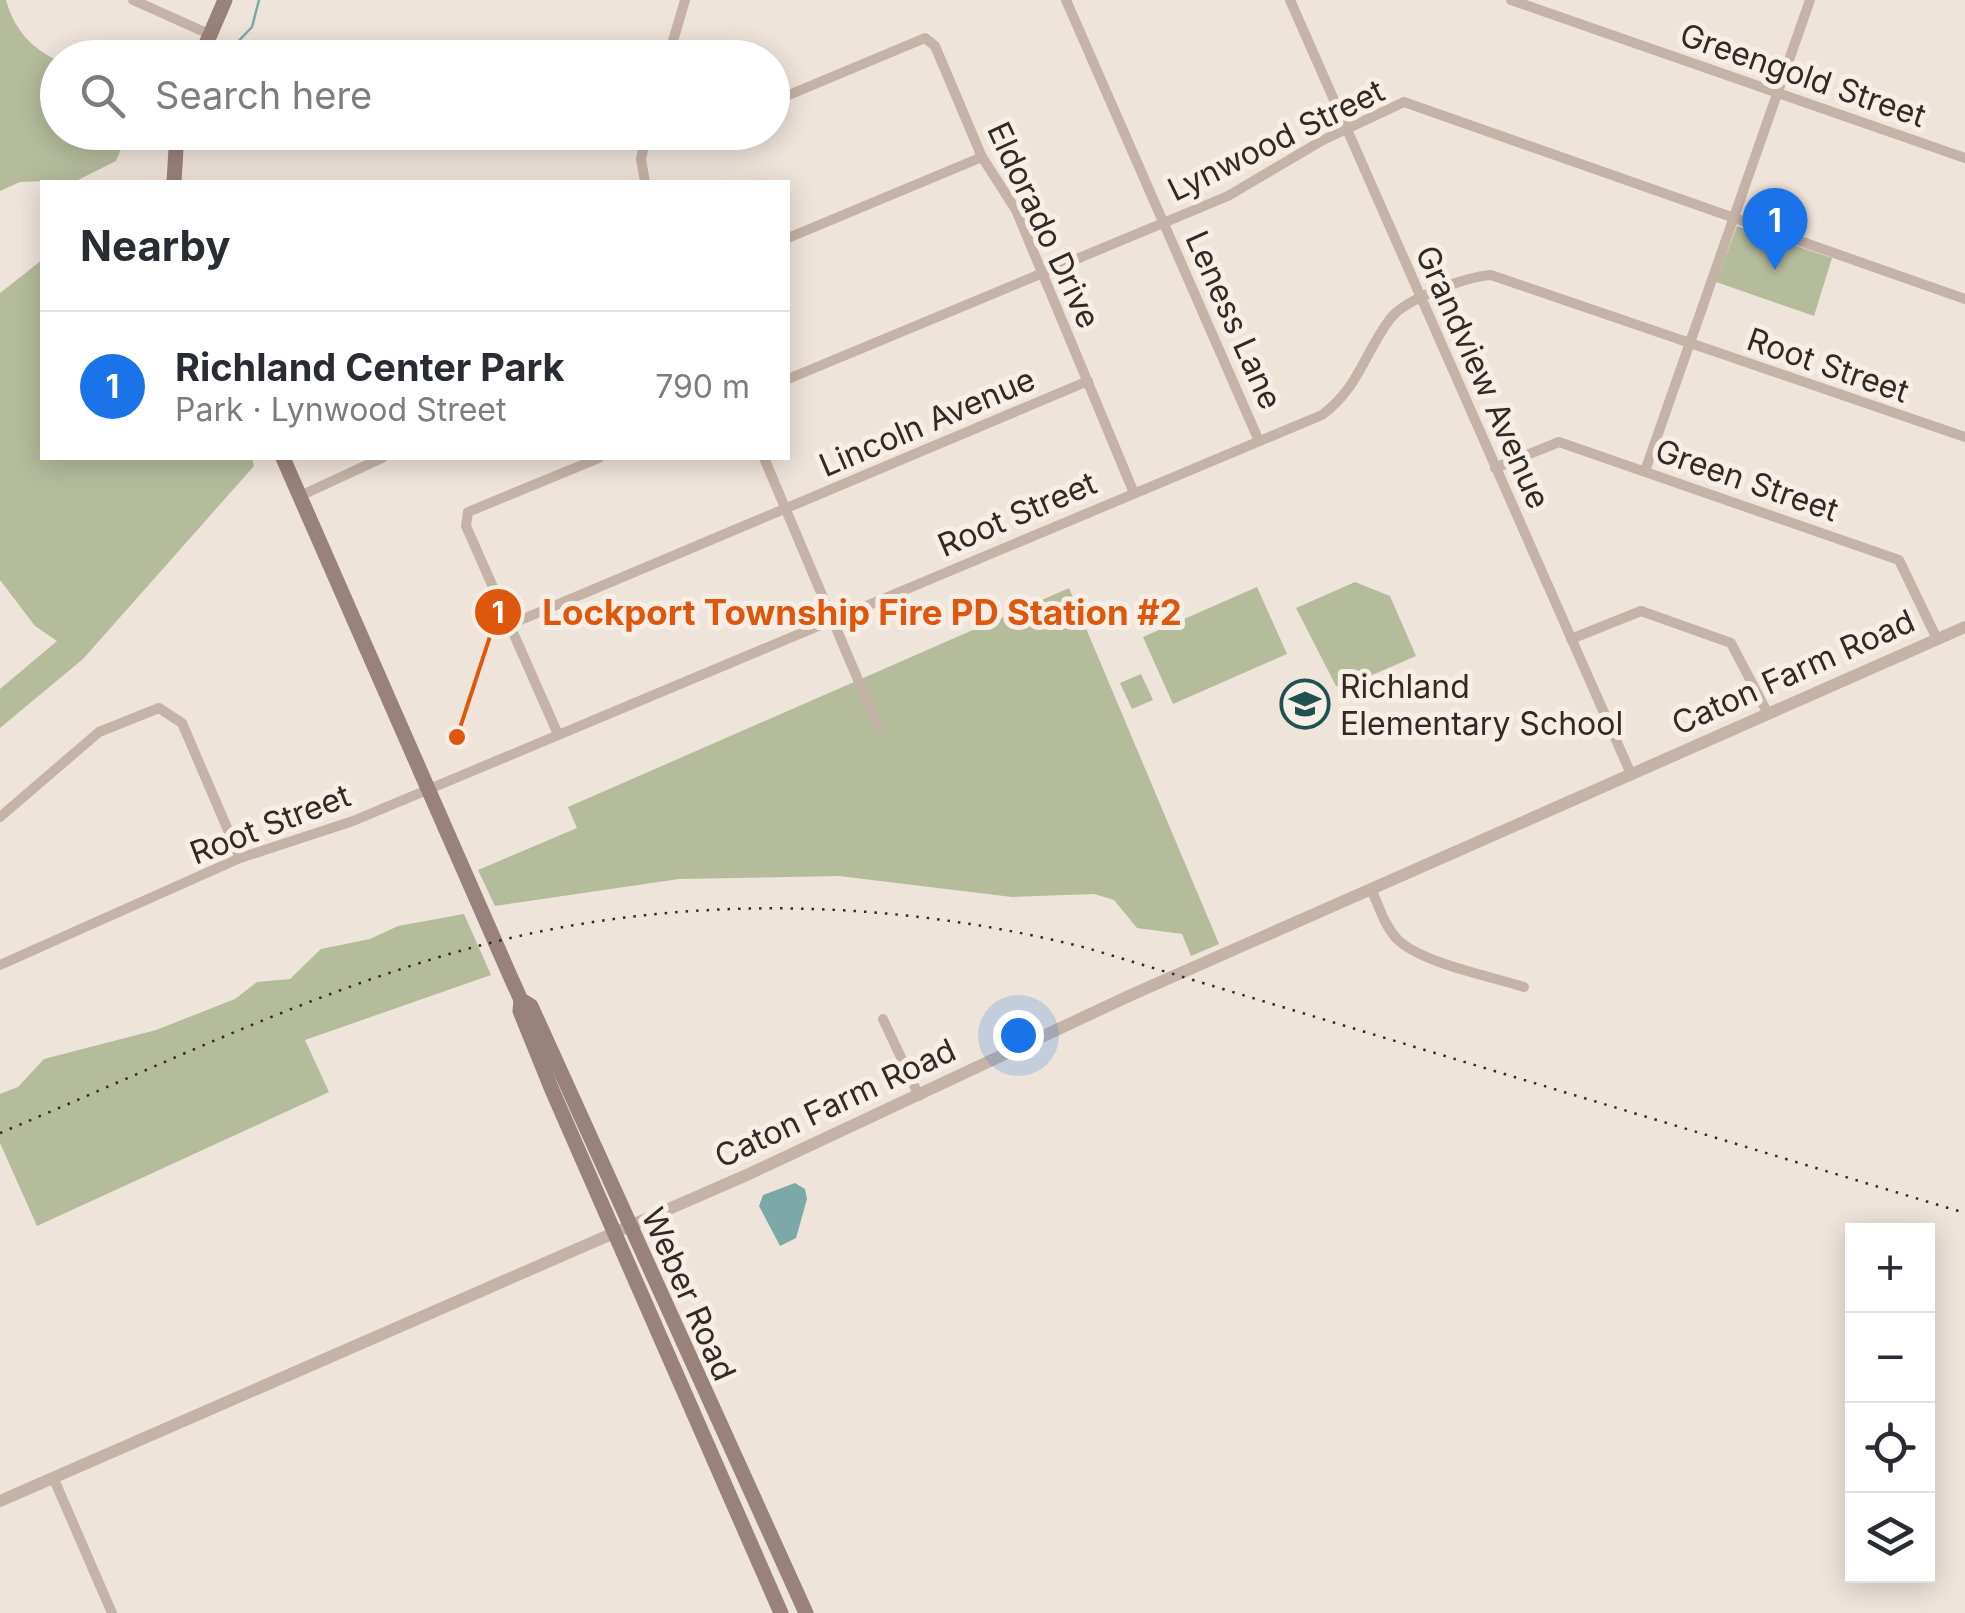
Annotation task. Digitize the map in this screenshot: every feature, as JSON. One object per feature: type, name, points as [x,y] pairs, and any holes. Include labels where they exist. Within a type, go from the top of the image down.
[{"type":"main road","points":[[207,40],[225,0]]},
{"type":"main road","points":[[174,180],[176,150]]},
{"type":"main road","name":"Weber Road","points":[[284,460],[511,978],[522,1000],[531,1006],[781,1613]]},
{"type":"main road","name":"Weber Road","points":[[622,1230],[806,1613]]},
{"type":"street","points":[[133,0],[209,34]]},
{"type":"street","points":[[673,40],[685,0]]},
{"type":"street","name":"Leness Lane","points":[[1066,0],[1259,441]]},
{"type":"street","name":"Grandview Avenue","points":[[1290,0],[1630,774]]},
{"type":"street","name":"Greengold Street","points":[[1511,0],[1965,158]]},
{"type":"street","points":[[1645,471],[1810,0]]},
{"type":"street","name":"Eldorado Drive","points":[[790,94],[925,38],[935,46],[982,157],[1016,210],[1134,493]]},
{"type":"street","name":"Lynwood Street","points":[[790,377],[1228,196],[1346,129],[1404,102],[1965,299]]},
{"type":"street","points":[[643,150],[645,180]]},
{"type":"street","points":[[790,237],[982,157]]},
{"type":"street","name":"Root Street","points":[[0,965],[240,858],[289,838],[352,821],[1322,415],[1350,391],[1390,319],[1421,299],[1471,277],[1491,275],[1965,437]]},
{"type":"street","name":"Lincoln Avenue","points":[[509,625],[1088,382]]},
{"type":"street","name":"Green Street","points":[[1496,468],[1559,442],[1899,560],[1937,639]]},
{"type":"street","points":[[300,496],[378,460]]},
{"type":"street","points":[[557,732],[466,526],[467,518],[468,512],[593,460]]},
{"type":"street","points":[[765,460],[878,727]]},
{"type":"street","points":[[1571,640],[1641,612],[1731,643],[1768,714]]},
{"type":"street","name":"Caton Farm Road","points":[[0,1500],[622,1230],[1233,950],[1965,627]]},
{"type":"street","points":[[0,817],[100,732],[159,708],[182,724],[240,858]]},
{"type":"street","points":[[1372,889],[1386,925],[1399,942],[1418,953],[1524,987]]},
{"type":"street","points":[[883,1018],[919,1096]]},
{"type":"street","points":[[54,1477],[112,1613]]},
{"type":"green space","points":[[0,0],[6,0],[14,20],[40,51],[40,150],[121,150],[116,161],[78,180],[20,182],[0,191]]},
{"type":"green space","points":[[1737,226],[1832,258],[1814,316],[1716,282]]},
{"type":"green space","points":[[40,262],[40,460],[252,460],[254,466],[83,659],[0,728],[0,689],[57,641],[35,626],[0,580],[0,293]]},
{"type":"green space","points":[[1355,582],[1390,596],[1416,656],[1347,686],[1336,686],[1296,608]]},
{"type":"green space","points":[[1257,587],[1287,654],[1173,704],[1143,637]]},
{"type":"green space","points":[[1069,588],[1219,944],[1191,956],[1182,934],[1137,928],[1114,900],[1094,894],[1012,897],[839,876],[679,879],[495,906],[478,870],[577,828],[568,807]]},
{"type":"green space","points":[[1141,674],[1153,700],[1132,709],[1120,683]]},
{"type":"green space","points":[[464,914],[491,975],[305,1040],[329,1092],[37,1226],[0,1143],[0,1094],[18,1087],[44,1059],[156,1030],[235,999],[257,982],[290,979],[321,949],[370,939],[398,926]]},
{"type":"water","points":[[795,1183],[805,1189],[807,1199],[796,1238],[780,1246],[759,1206],[763,1195]]},
{"type":"waterway","points":[[240,40],[252,27],[259,0]]},
{"type":"railway","points":[[0,1133],[325,996],[436,958],[597,921],[761,908],[843,910],[1006,930],[1087,948],[1965,1213]]},
{"type":"place","name":"Richland Center Park","points":[[1775,270]]},
{"type":"place","name":"Richland Elementary School","points":[[1305,704]]},
{"type":"place","name":"Lockport Township Fire PD Station #2","points":[[457,737]]}]
